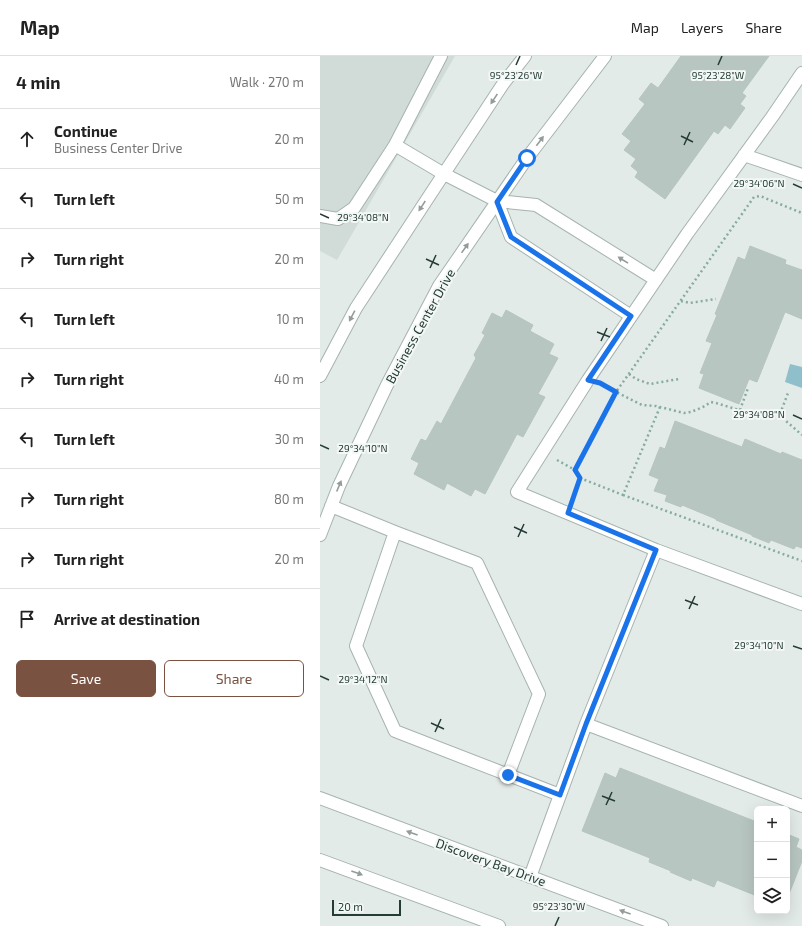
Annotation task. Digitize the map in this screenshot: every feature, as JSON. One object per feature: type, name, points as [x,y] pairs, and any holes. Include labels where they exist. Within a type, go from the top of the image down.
[{"type":"street","points":[[320,216],[338,219],[354,208],[394,145],[441,56]]},
{"type":"street","points":[[320,376],[356,308],[503,84],[525,56]]},
{"type":"street","name":"Business Center Drive","points":[[320,535],[339,486],[387,386],[439,286],[527,158],[605,56]]},
{"type":"street","points":[[802,73],[797,90],[744,155],[687,234],[588,380],[517,492],[656,550],[802,604]]},
{"type":"street","points":[[394,145],[497,202],[536,205],[656,280]]},
{"type":"street","points":[[744,155],[802,175]]},
{"type":"street","points":[[497,202],[511,237],[631,316]]},
{"type":"street","points":[[331,506],[477,563],[539,694],[508,775]]},
{"type":"street","points":[[395,532],[356,646],[395,731],[560,795]]},
{"type":"street","points":[[530,877],[586,724],[656,550]]},
{"type":"street","points":[[586,724],[802,806]]},
{"type":"street","name":"Discovery Bay Drive","points":[[320,798],[662,926]]},
{"type":"street","points":[[320,860],[498,926]]},
{"type":"path","points":[[575,470],[616,392],[754,197],[760,196],[802,213]]},
{"type":"path","points":[[681,301],[690,303],[716,299]]},
{"type":"path","points":[[629,374],[636,379],[650,384],[679,379]]},
{"type":"path","points":[[588,380],[600,383],[642,405],[660,407],[684,413],[691,412],[711,402],[749,413],[780,414],[802,435]]},
{"type":"path","points":[[740,410],[748,388]]},
{"type":"path","points":[[780,414],[788,393]]},
{"type":"path","points":[[623,495],[660,407]]},
{"type":"path","points":[[543,452],[575,470],[580,478],[802,560]]},
{"type":"path","points":[[568,513],[580,478]]},
{"type":"shaded area","points":[[320,56],[455,56],[337,260],[320,251]]},
{"type":"water","points":[[790,364],[802,367],[802,388],[785,382]]},
{"type":"building","points":[[681,56],[769,56],[742,93],[746,96],[740,104],[745,108],[730,129],[725,125],[718,134],[714,131],[665,199],[635,177],[638,172],[631,166],[636,159],[624,150],[631,141],[622,134],[645,104],[639,99],[651,83],[658,88]]},
{"type":"building","points":[[750,246],[786,260],[785,264],[802,270],[802,319],[785,312],[757,382],[749,379],[739,404],[699,388],[704,374],[700,373],[712,343],[706,341],[717,315],[715,314],[738,257],[745,260]]},
{"type":"building","points":[[506,310],[533,325],[530,331],[554,344],[549,354],[558,358],[538,394],[545,397],[523,437],[517,434],[485,494],[475,489],[471,496],[447,483],[444,490],[414,474],[419,463],[411,459],[421,439],[426,441],[437,421],[441,424],[476,358],[474,355],[485,335],[482,333],[492,313],[502,318]]},
{"type":"building","points":[[675,421],[742,447],[745,439],[781,454],[782,452],[802,460],[802,548],[796,546],[794,549],[771,540],[769,543],[682,505],[681,507],[665,501],[667,495],[654,491],[659,479],[649,475],[660,447],[665,449]]},
{"type":"building","points":[[620,768],[754,821],[754,895],[717,880],[714,887],[692,878],[691,881],[649,862],[650,858],[582,831],[605,773],[616,778]]},
{"type":"building","points":[[790,835],[799,839],[796,847],[802,850],[802,861],[790,891]]},
{"type":"route","points":[[508,775],[560,795],[586,724],[656,550],[568,513],[580,478],[575,470],[616,392],[600,383],[588,380],[631,316],[511,237],[497,202],[527,158]]}]
